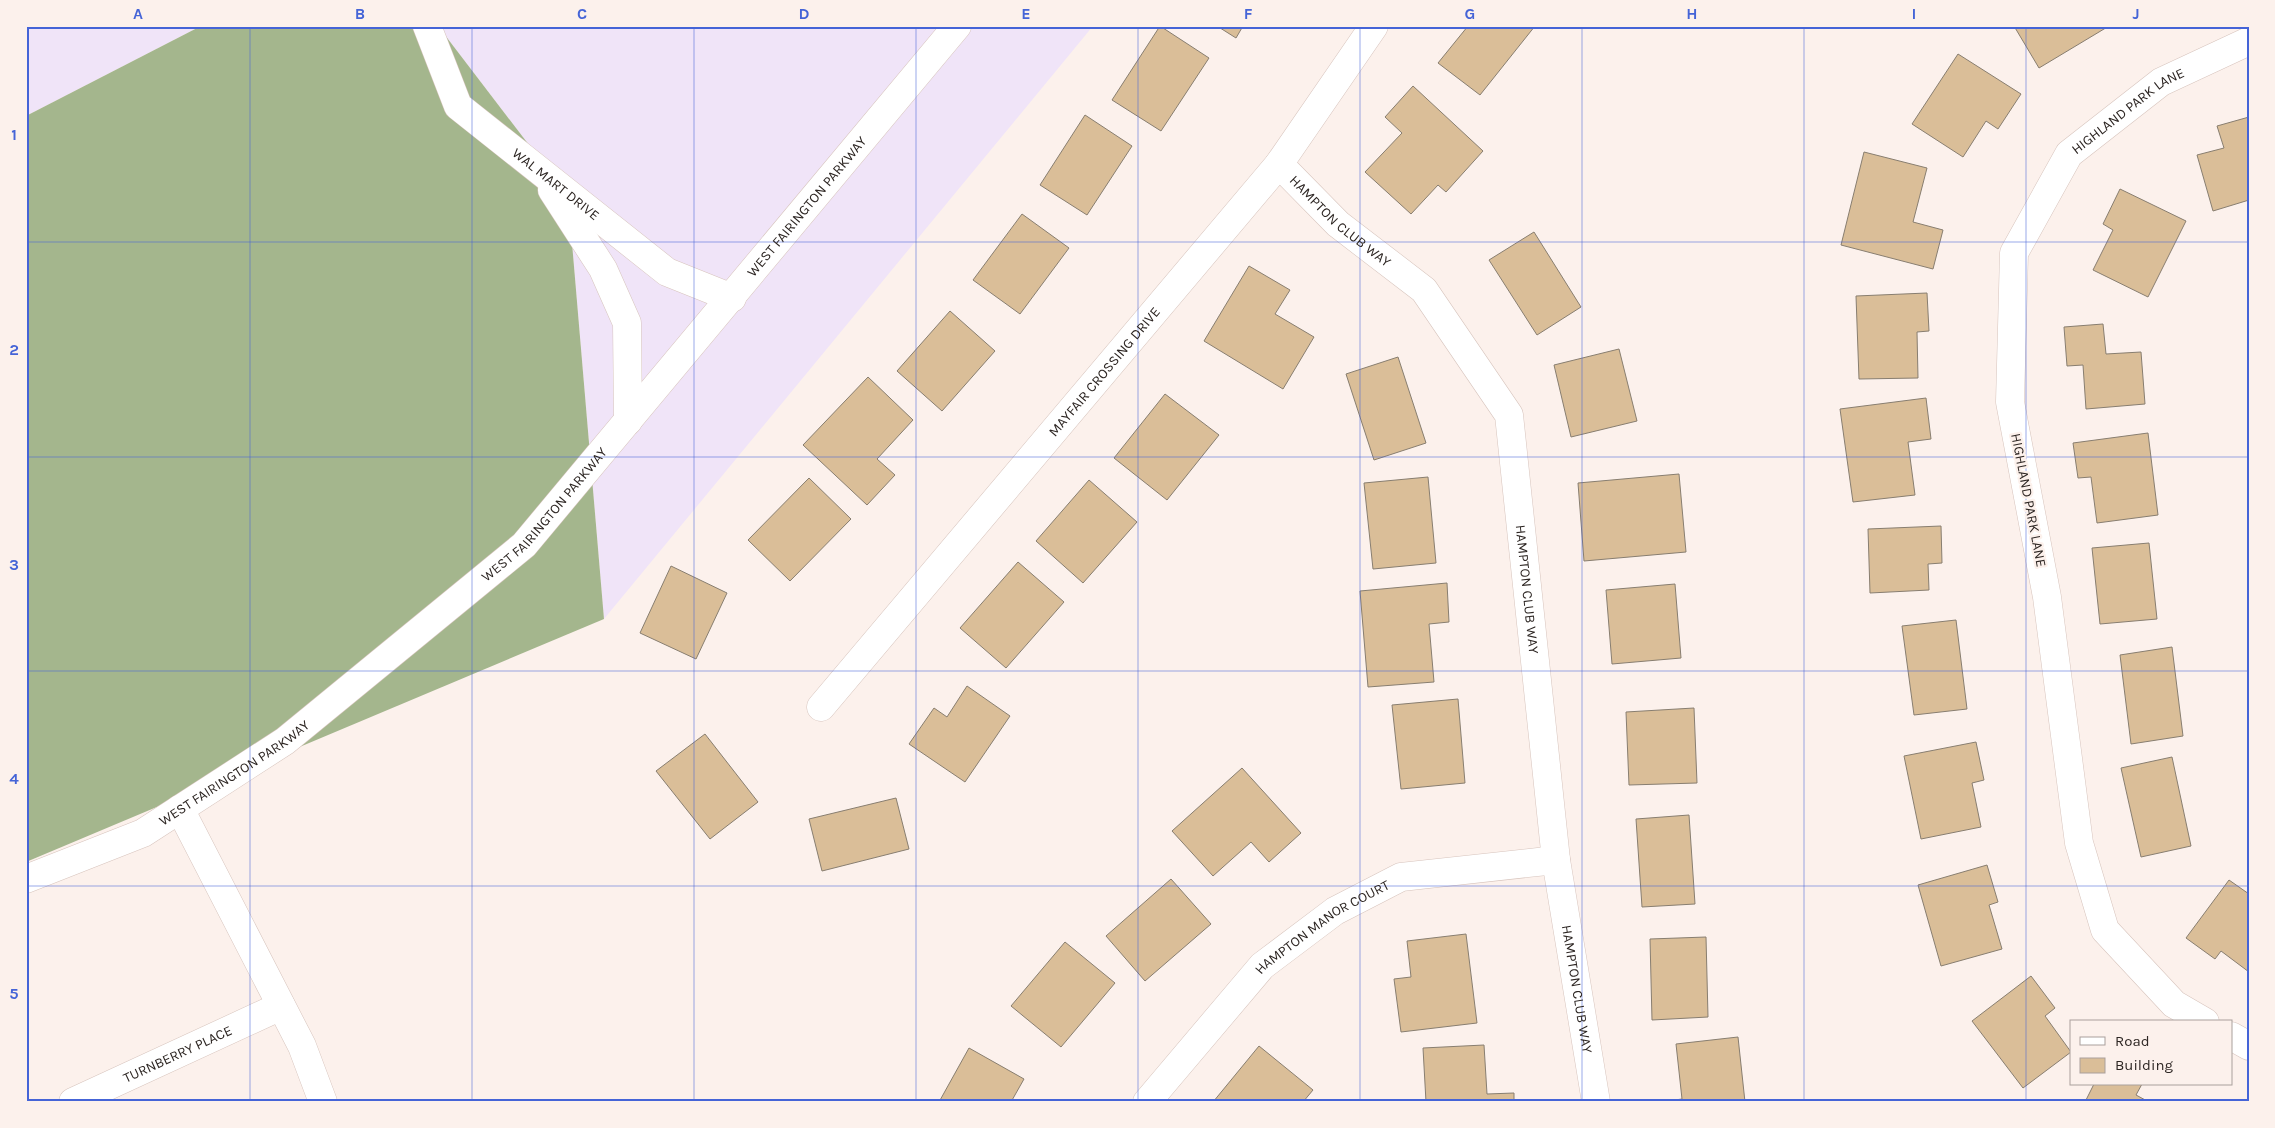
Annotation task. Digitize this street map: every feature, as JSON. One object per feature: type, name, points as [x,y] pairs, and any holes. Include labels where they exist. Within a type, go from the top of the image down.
[{"type":"street","name":"WAL MART DRIVE","points":[[427,26],[458,106],[667,272],[732,298]]},
{"type":"street","name":"WEST FAIRINGTON PARKWAY","points":[[26,879],[143,833],[285,741],[524,546],[957,26]]},
{"type":"street","name":"MAYFAIR CROSSING DRIVE","points":[[821,707],[1279,164],[1374,26]]},
{"type":"street","name":"HIGHLAND PARK LANE","points":[[2202,1020],[2174,1004],[2105,930],[2079,843],[2047,597],[2010,402],[2014,253],[2069,154],[2162,82],[2249,41]]},
{"type":"street","name":"HAMPTON CLUB WAY","points":[[1279,164],[1338,224],[1424,290],[1509,415],[1556,860],[1596,1102]]},
{"type":"street","points":[[540,172],[603,269],[627,323],[628,421]]},
{"type":"street","points":[[180,809],[302,1046],[323,1102]]},
{"type":"street","name":"HAMPTON MANOR COURT","points":[[1147,1102],[1262,966],[1335,911],[1401,877],[1556,860]]},
{"type":"street","name":"TURNBERRY PLACE","points":[[73,1102],[281,1006]]},
{"type":"street","points":[[2232,1037],[2249,1046]]},
{"type":"shaded area","points":[[26,26],[201,26],[26,116]]},
{"type":"shaded area","points":[[438,26],[1093,26],[604,619],[568,196]]},
{"type":"green space","points":[[201,26],[438,26],[568,196],[604,619],[26,862],[26,116]]},
{"type":"building","points":[[1160,26],[1209,58],[1161,131],[1112,100]]},
{"type":"building","points":[[1217,26],[1243,26],[1236,38]]},
{"type":"building","points":[[1468,26],[1535,26],[1480,95],[1438,63]]},
{"type":"building","points":[[2014,26],[2109,26],[2039,68]]},
{"type":"building","points":[[1958,54],[2021,94],[1998,129],[1986,121],[1963,157],[1912,124]]},
{"type":"building","points":[[1413,86],[1483,151],[1446,192],[1438,185],[1411,214],[1365,172],[1402,133],[1385,117]]},
{"type":"building","points":[[1085,115],[1132,146],[1087,215],[1040,185]]},
{"type":"building","points":[[2249,117],[2249,200],[2213,211],[2197,155],[2224,148],[2217,126]]},
{"type":"building","points":[[1864,152],[1927,168],[1913,222],[1943,230],[1933,269],[1841,245]]},
{"type":"building","points":[[2120,189],[2186,221],[2148,297],[2093,270],[2113,230],[2103,224]]},
{"type":"building","points":[[1022,214],[1069,248],[1020,314],[973,280]]},
{"type":"building","points":[[1534,232],[1581,307],[1537,335],[1489,260]]},
{"type":"building","points":[[1249,266],[1290,290],[1275,314],[1314,337],[1283,389],[1204,341]]},
{"type":"building","points":[[1927,293],[1929,331],[1917,332],[1918,378],[1859,379],[1856,296]]},
{"type":"building","points":[[950,311],[995,351],[942,411],[897,371]]},
{"type":"building","points":[[2103,324],[2106,354],[2141,352],[2145,404],[2086,409],[2083,365],[2067,366],[2064,327]]},
{"type":"building","points":[[1619,349],[1637,421],[1571,437],[1554,365]]},
{"type":"building","points":[[1398,357],[1426,443],[1374,460],[1346,374]]},
{"type":"building","points":[[868,377],[913,420],[877,459],[895,475],[867,505],[803,445]]},
{"type":"building","points":[[1165,394],[1219,435],[1167,500],[1114,458]]},
{"type":"building","points":[[1926,398],[1931,439],[1908,442],[1915,495],[1853,502],[1840,409]]},
{"type":"building","points":[[2148,433],[2158,515],[2097,523],[2091,477],[2078,478],[2073,443]]},
{"type":"building","points":[[1679,474],[1686,552],[1584,561],[1578,483]]},
{"type":"building","points":[[1428,477],[1436,563],[1373,569],[1364,483]]},
{"type":"building","points":[[809,478],[851,519],[790,581],[748,540]]},
{"type":"building","points":[[1089,480],[1137,522],[1083,583],[1036,541]]},
{"type":"building","points":[[1941,526],[1942,563],[1928,564],[1929,590],[1870,593],[1868,529]]},
{"type":"building","points":[[2149,543],[2157,619],[2100,624],[2092,548]]},
{"type":"building","points":[[1018,562],[1064,602],[1006,668],[960,628]]},
{"type":"building","points":[[671,566],[727,593],[696,659],[640,633]]},
{"type":"building","points":[[1447,583],[1449,622],[1429,624],[1434,682],[1368,687],[1360,591]]},
{"type":"building","points":[[1675,584],[1681,658],[1612,664],[1606,590]]},
{"type":"building","points":[[1956,620],[1967,709],[1914,715],[1902,626]]},
{"type":"building","points":[[2172,647],[2183,736],[2131,744],[2120,655]]},
{"type":"building","points":[[967,686],[1010,716],[965,782],[909,744],[934,708],[947,717]]},
{"type":"building","points":[[1458,699],[1465,783],[1401,789],[1392,705]]},
{"type":"building","points":[[1694,708],[1697,783],[1629,785],[1626,712]]},
{"type":"building","points":[[705,734],[758,802],[710,839],[656,771]]},
{"type":"building","points":[[1976,742],[1984,780],[1972,783],[1981,827],[1921,839],[1904,756]]},
{"type":"building","points":[[2172,757],[2191,846],[2141,857],[2121,768]]},
{"type":"building","points":[[1242,768],[1301,833],[1269,862],[1251,842],[1213,876],[1172,831]]},
{"type":"building","points":[[896,798],[909,849],[822,871],[809,819]]},
{"type":"building","points":[[1689,815],[1695,904],[1642,907],[1636,819]]},
{"type":"building","points":[[1987,865],[1998,902],[1989,905],[2002,949],[1941,966],[1918,885]]},
{"type":"building","points":[[1171,879],[1211,924],[1145,981],[1106,936]]},
{"type":"building","points":[[2229,880],[2249,894],[2249,972],[2221,951],[2215,959],[2186,938]]},
{"type":"building","points":[[1466,934],[1477,1023],[1401,1032],[1394,979],[1411,977],[1407,941]]},
{"type":"building","points":[[1706,937],[1708,1017],[1652,1020],[1650,939]]},
{"type":"building","points":[[1065,942],[1115,983],[1061,1047],[1011,1006]]},
{"type":"building","points":[[2031,976],[2055,1008],[2045,1016],[2070,1053],[2023,1088],[1972,1021]]},
{"type":"building","points":[[1738,1037],[1745,1102],[1660,1102],[1682,1099],[1676,1044]]},
{"type":"building","points":[[1484,1045],[1487,1094],[1514,1093],[1514,1102],[1426,1102],[1423,1048]]},
{"type":"building","points":[[1259,1046],[1313,1090],[1303,1102],[1213,1102]]},
{"type":"building","points":[[969,1048],[1024,1079],[1011,1102],[939,1102]]},
{"type":"building","points":[[2093,1086],[2141,1086],[2136,1095],[2149,1102],[2085,1102]]}]
